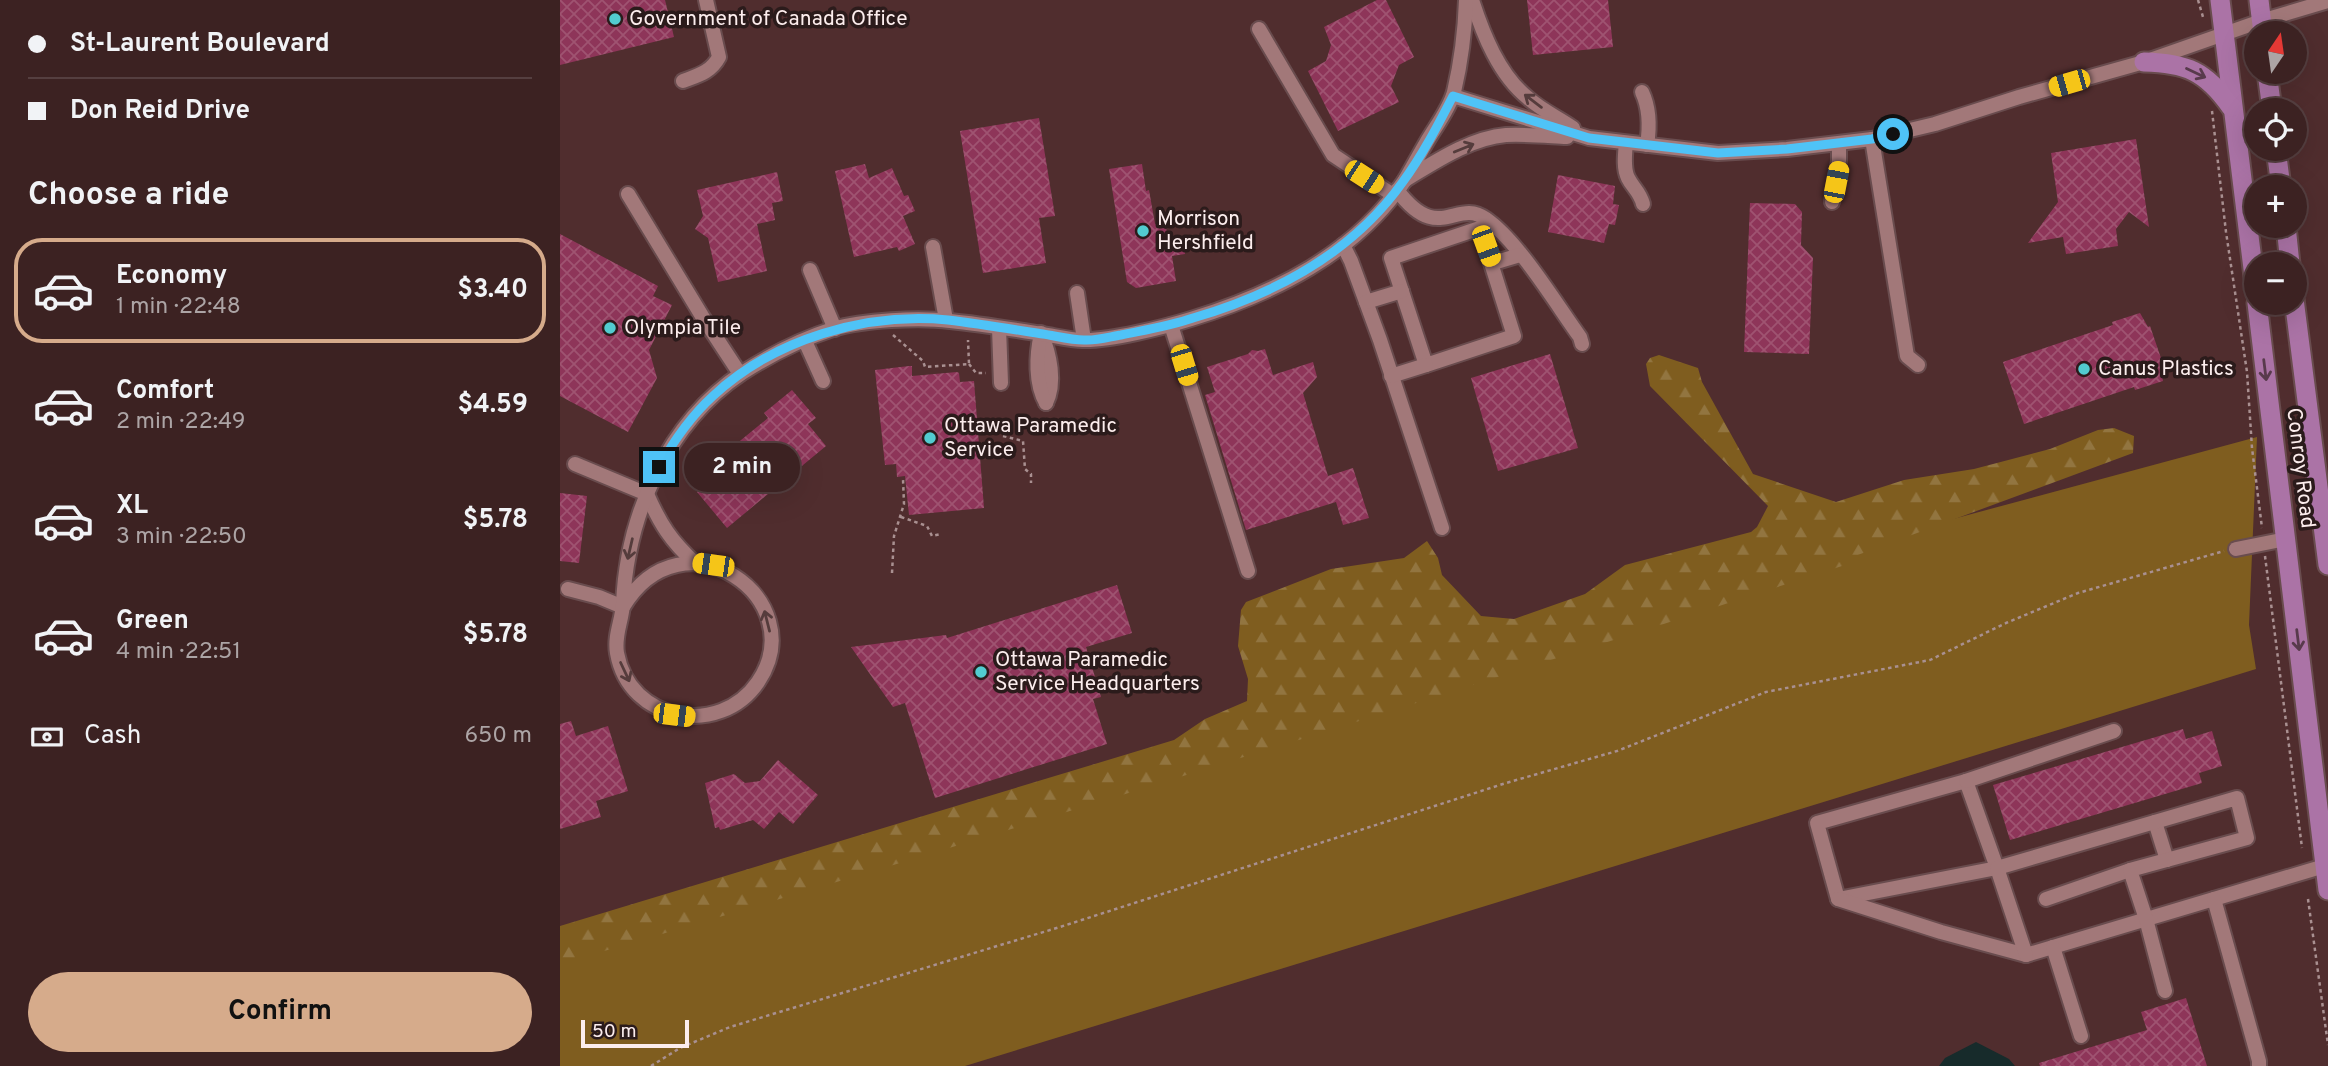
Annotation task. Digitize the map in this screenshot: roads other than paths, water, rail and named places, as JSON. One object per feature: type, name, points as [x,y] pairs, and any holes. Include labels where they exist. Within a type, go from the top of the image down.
[{"type":"main road","points":[[2220,0],[2251,252]]},
{"type":"main road","points":[[2259,0],[2261,21]]},
{"type":"main road","points":[[2144,62],[2167,62],[2204,76],[2212,82],[2233,110]]},
{"type":"main road","name":"Conroy Road","points":[[2258,315],[2328,890]]},
{"type":"main road","name":"Conroy Road","points":[[2296,315],[2326,531],[2328,565]]},
{"type":"street","points":[[684,81],[706,73],[719,57],[706,0]]},
{"type":"street","points":[[623,607],[622,596],[635,525],[647,494],[673,444],[712,397],[740,374],[779,352],[835,328],[907,319],[946,320],[1084,340],[1171,325],[1208,314],[1288,281],[1343,245],[1363,229],[1398,189],[1453,96],[1466,0]]},
{"type":"street","points":[[1472,0],[1483,34],[1505,72],[1527,98],[1589,138]]},
{"type":"street","points":[[2277,21],[2328,1]]},
{"type":"street","points":[[1259,29],[1333,155],[1398,189],[1407,203],[1427,218],[1468,214],[1483,217],[1520,254],[1580,337],[1582,344]]},
{"type":"street","points":[[1398,189],[1442,157],[1503,135],[1589,138],[1718,153],[1872,139],[1936,124],[2019,97],[2144,62],[2223,34],[2244,30]]},
{"type":"street","points":[[1642,92],[1650,119],[1647,145]]},
{"type":"street","points":[[1453,96],[1589,138]]},
{"type":"street","points":[[1872,139],[1908,356],[1918,365]]},
{"type":"street","points":[[1626,143],[1625,170],[1628,179],[1641,195],[1643,204]]},
{"type":"street","points":[[1832,202],[1839,144]]},
{"type":"street","points":[[628,194],[740,374]]},
{"type":"street","points":[[1391,376],[1426,365],[1514,336],[1480,228],[1391,258],[1426,365]]},
{"type":"street","points":[[1343,245],[1366,302],[1442,528]]},
{"type":"street","points":[[933,247],[946,320]]},
{"type":"street","points":[[1493,263],[1520,254]]},
{"type":"street","points":[[810,270],[835,328]]},
{"type":"street","points":[[1366,302],[1402,290]]},
{"type":"street","points":[[1077,293],[1084,340]]},
{"type":"street","points":[[1171,325],[1248,571]]},
{"type":"street","points":[[999,328],[1001,378]]},
{"type":"street","points":[[805,341],[823,381]]},
{"type":"street","points":[[575,464],[647,494],[661,525],[695,563]]},
{"type":"street","points":[[2236,549],[2286,539]]},
{"type":"street","points":[[695,563],[713,565],[731,572],[751,588],[765,610],[770,633],[769,658],[762,677],[750,693],[734,706],[715,714],[695,717],[674,715],[655,707],[637,693],[623,674],[617,652],[616,629],[623,607],[631,594],[649,576],[671,566],[695,563]]},
{"type":"street","points":[[568,589],[623,607]]},
{"type":"street","points":[[1838,899],[1817,823],[1966,781],[2114,731]]},
{"type":"street","points":[[1966,781],[2026,955]]},
{"type":"street","points":[[1838,899],[1997,868],[2237,798],[2247,838],[2130,870],[2046,899]]},
{"type":"street","points":[[2155,822],[2167,860]]},
{"type":"street","points":[[1838,899],[1941,932],[2026,955],[2327,865]]},
{"type":"street","points":[[2130,870],[2165,991]]},
{"type":"street","points":[[2214,899],[2259,1066]]},
{"type":"street","points":[[2053,947],[2081,1036]]},
{"type":"water","points":[[1976,1042],[2009,1059],[2015,1066],[1939,1066],[1945,1058]]},
{"type":"place","name":"Government of Canada Office","points":[[615,19]]},
{"type":"place","name":"Morrison Hershfield","points":[[1143,231]]},
{"type":"place","name":"Olympia Tile","points":[[610,328]]},
{"type":"place","name":"Canus Plastics","points":[[2084,369]]},
{"type":"place","name":"Ottawa Paramedic Service","points":[[930,438]]},
{"type":"place","name":"Ottawa Paramedic Service Headquarters","points":[[981,672]]}]
